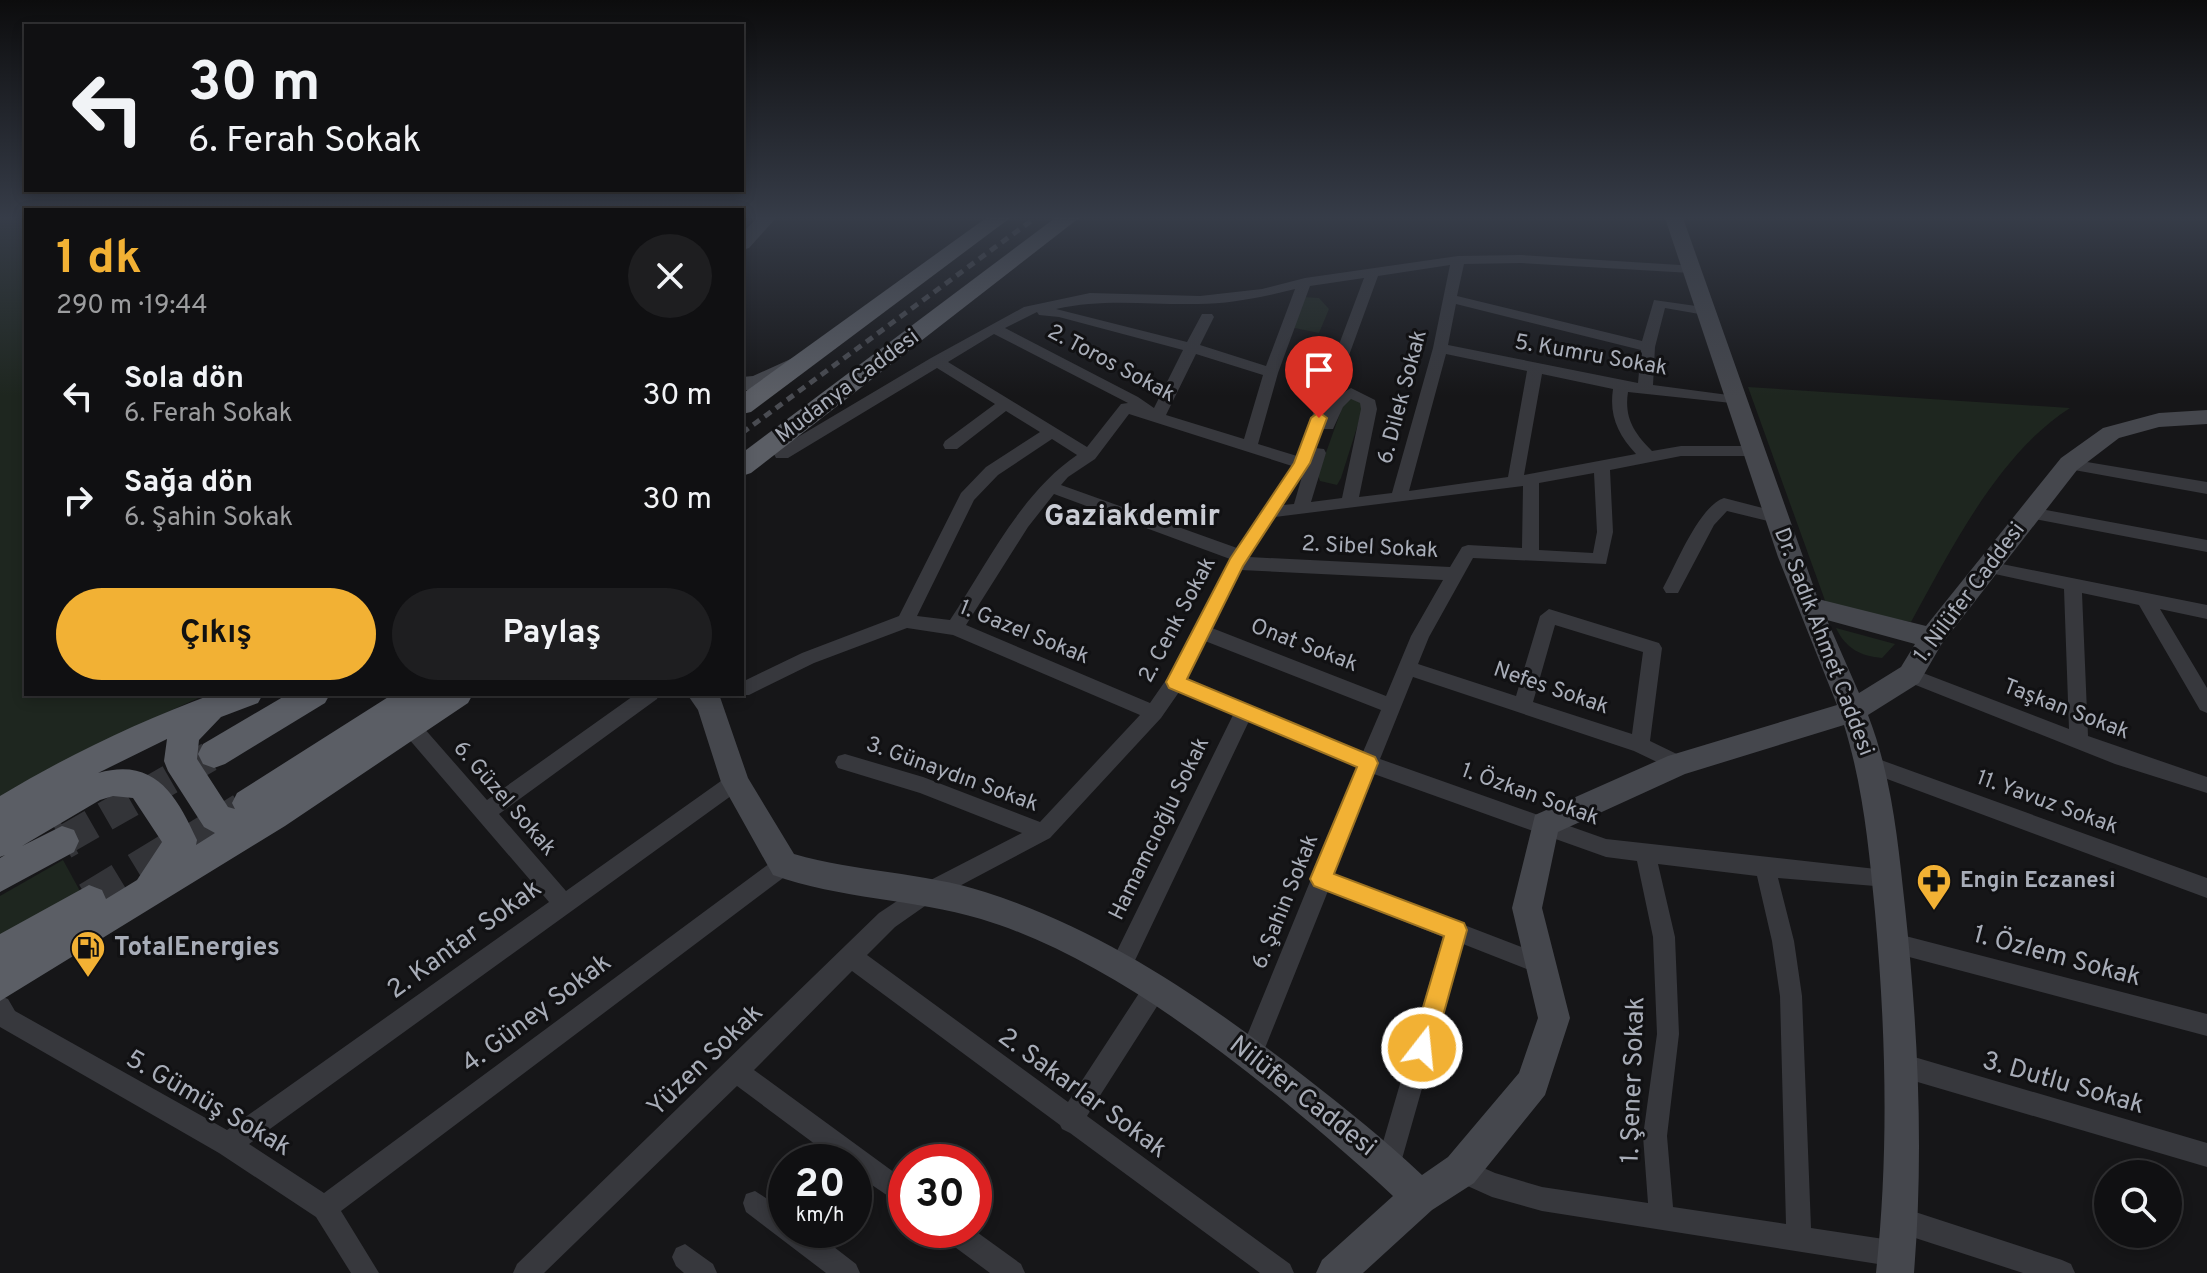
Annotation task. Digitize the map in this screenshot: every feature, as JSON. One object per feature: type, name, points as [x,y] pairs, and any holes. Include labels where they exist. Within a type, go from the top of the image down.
[{"type":"highway","points":[[744,405],[917,277]]},
{"type":"highway","name":"Mudanya Caddesi","points":[[744,465],[991,277]]},
{"type":"highway","points":[[744,485],[940,317]]},
{"type":"highway","points":[[744,398],[805,359]]},
{"type":"highway","points":[[0,813],[69,771],[159,728],[242,696]]},
{"type":"highway","points":[[214,754],[311,696]]},
{"type":"highway","points":[[0,983],[139,896],[415,696]]},
{"type":"highway","points":[[213,708],[184,734],[180,761],[216,817],[225,824],[236,825],[454,696]]},
{"type":"highway","points":[[0,842],[77,795],[116,782],[132,781],[145,787],[180,840],[176,853],[164,871],[139,896]]},
{"type":"highway","points":[[0,876],[62,841]]},
{"type":"highway","points":[[0,954],[89,901]]},
{"type":"main road","name":"Dr. Sadık Ahmet Caddesi","points":[[1694,277],[1751,451],[1809,606],[1853,711],[1870,764],[1887,878],[1904,1066],[1896,1263]]},
{"type":"main road","points":[[744,384],[758,382],[805,359]]},
{"type":"main road","name":"1. Nilüfer Caddesi","points":[[1678,764],[1853,711],[1910,675],[1932,638],[2069,464],[2111,433],[2159,420],[2207,417]]},
{"type":"main road","points":[[1809,606],[1932,638]]},
{"type":"main road","points":[[715,698],[735,782],[784,865]]},
{"type":"main road","points":[[1335,1273],[1419,1197],[1461,1170],[1533,1083],[1554,1018],[1527,908],[1545,824],[1678,764]]},
{"type":"main road","name":"Nilüfer Caddesi","points":[[784,865],[817,876],[928,892],[1006,913],[1090,950],[1155,989],[1251,1055],[1388,1166],[1419,1197]]},
{"type":"street","points":[[782,454],[936,361],[1029,310],[1090,297],[1200,300],[1262,293],[1305,282],[1343,277]]},
{"type":"street","name":"2. Cenk Sokak","points":[[928,892],[1043,832],[1154,713],[1175,682],[1238,560],[1302,463],[1371,277]]},
{"type":"street","name":"6. Dilek Sokak","points":[[1399,498],[1440,348],[1455,277]]},
{"type":"street","points":[[1250,446],[1271,373],[1305,282]]},
{"type":"street","points":[[1451,299],[1648,347]]},
{"type":"street","points":[[1645,389],[1648,347],[1659,303],[1705,311]]},
{"type":"street","points":[[1029,310],[1059,313],[1193,348],[1271,373]]},
{"type":"street","points":[[955,628],[1022,523],[1062,473],[1089,455],[1126,408],[1157,417],[1207,317]]},
{"type":"street","name":"2. Toros Sokak","points":[[994,328],[1133,400],[1157,417],[1302,463]]},
{"type":"street","name":"5. Kumru Sokak","points":[[1440,348],[1621,386],[1736,401]]},
{"type":"street","points":[[936,361],[1089,455]]},
{"type":"street","points":[[1535,369],[1523,480],[1530,554],[1600,560],[1605,532],[1602,466]]},
{"type":"street","points":[[1621,386],[1617,406],[1625,435],[1648,457]]},
{"type":"street","points":[[1300,509],[1335,406],[1351,393],[1367,400],[1369,409],[1349,504]]},
{"type":"street","points":[[951,445],[1005,404]]},
{"type":"street","points":[[906,621],[967,497],[992,471],[1052,432]]},
{"type":"street","points":[[1270,512],[1523,480],[1681,451],[1751,451]]},
{"type":"street","points":[[2069,464],[2207,488]]},
{"type":"street","name":"2. Sibel Sokak","points":[[1051,487],[1238,560],[1453,574]]},
{"type":"street","points":[[1672,588],[1708,521],[1724,504],[1776,517]]},
{"type":"street","points":[[2030,513],[2207,546]]},
{"type":"street","name":"6. Şahin Sokak","points":[[1251,1055],[1420,636],[1453,574],[1468,551],[1530,554]]},
{"type":"street","points":[[1987,567],[2207,612]]},
{"type":"street","points":[[2073,585],[2079,742]]},
{"type":"street","points":[[2145,599],[2207,705]]},
{"type":"street","points":[[1523,704],[1549,616],[1653,648],[1640,745]]},
{"type":"street","name":"1. Gazel Sokak","points":[[744,689],[808,658],[906,621],[955,628],[1154,713]]},
{"type":"street","name":"Onat Sokak","points":[[1200,631],[1391,706]]},
{"type":"street","name":"Nefes Sokak","points":[[1407,668],[1640,745],[1678,764]]},
{"type":"street","name":"Taşkan Sokak","points":[[1910,675],[2079,742],[2207,785]]},
{"type":"street","name":"1. Özkan Sokak","points":[[1175,682],[1368,763],[1606,848],[1765,868],[1887,878]]},
{"type":"street","points":[[485,813],[647,696]]},
{"type":"street","name":"Hamamcıoğlu Sokak","points":[[1120,968],[1244,711]]},
{"type":"street","name":"6. Güzel Sokak","points":[[409,725],[564,904]]},
{"type":"street","name":"3. Günaydın Sokak","points":[[845,762],[923,785],[1043,832]]},
{"type":"street","name":"11. Yavuz Sokak","points":[[1870,764],[2207,888]]},
{"type":"street","name":"2. Kantar Sokak","points":[[228,1144],[735,782]]},
{"type":"street","name":"1. Şener Sokak","points":[[1645,852],[1664,937],[1668,1034],[1655,1136],[1661,1216]]},
{"type":"street","name":"4. Güney Sokak","points":[[325,1208],[784,865]]},
{"type":"street","points":[[1765,868],[1783,941],[1791,996],[1799,1238]]},
{"type":"street","points":[[1321,879],[1542,965]]},
{"type":"street","name":"Yüzen Sokak","points":[[526,1273],[887,920],[928,892]]},
{"type":"street","points":[[1388,1166],[1456,930]]},
{"type":"street","name":"1. Özlem Sokak","points":[[1894,943],[2207,1025]]},
{"type":"street","name":"2. Sakarlar Sokak","points":[[851,957],[1070,1121],[1281,1273]]},
{"type":"street","points":[[1070,1121],[1155,989]]},
{"type":"street","name":"5. Gümüş Sokak","points":[[0,1007],[7,1019],[228,1144],[325,1208],[366,1273]]},
{"type":"street","name":"3. Dutlu Sokak","points":[[1904,1066],[2207,1155]]},
{"type":"street","points":[[736,1071],[888,1183]]},
{"type":"street","points":[[1461,1170],[1517,1194],[1799,1238],[1896,1263]]},
{"type":"street","points":[[755,1203],[768,1213]]},
{"type":"street","points":[[1900,1220],[2062,1273]]},
{"type":"street","points":[[814,1248],[847,1273]]},
{"type":"street","points":[[978,1248],[1012,1273]]},
{"type":"shaded area","points":[[0,277],[24,277],[24,696],[203,696],[89,748],[0,801]]},
{"type":"shaded area","points":[[1303,297],[1319,298],[1329,309],[1319,333],[1290,327]]},
{"type":"shaded area","points":[[1748,387],[2070,408],[2044,427],[1999,476],[1960,534],[1911,622],[1827,606]]},
{"type":"shaded area","points":[[1353,397],[1364,405],[1341,478],[1337,485],[1320,481],[1318,475],[1343,405]]},
{"type":"shaded area","points":[[1836,628],[1895,644],[1882,658],[1867,655],[1849,646]]},
{"type":"shaded area","points":[[63,860],[80,891],[0,938],[0,896]]},
{"type":"tunnel","points":[[66,839],[214,754]]},
{"type":"tunnel","points":[[191,839],[241,808]]},
{"type":"tunnel","points":[[62,841],[69,837]]},
{"type":"tunnel","points":[[89,901],[194,837]]},
{"type":"railway","points":[[744,432],[954,277]]},
{"type":"place","name":"Engin Eczanesi","points":[[1934,912]]},
{"type":"place","name":"TotalEnergies","points":[[88,979]]},
{"type":"district","name":"Gaziakdemir","points":[[1132,517]]},
{"type":"route","points":[[1319,418],[1302,463],[1236,563],[1175,682],[1368,763],[1321,879],[1456,930],[1422,1048]]}]
